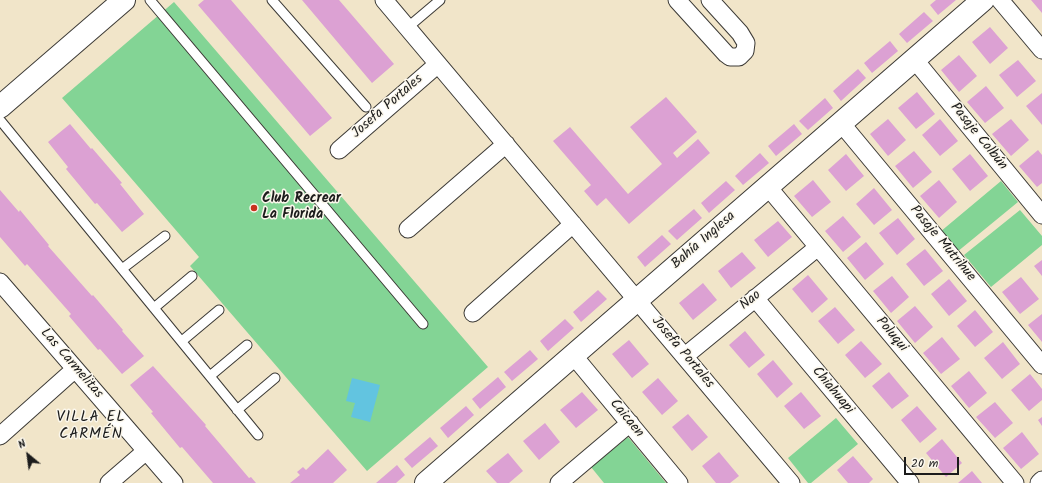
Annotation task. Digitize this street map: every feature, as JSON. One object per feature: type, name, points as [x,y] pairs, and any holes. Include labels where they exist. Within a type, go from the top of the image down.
[{"type":"street","points":[[0,107],[124,0]]},
{"type":"street","name":"Josefa Portales","points":[[384,0],[791,483]]},
{"type":"street","points":[[677,0],[726,54],[730,57],[739,57],[745,51],[746,42],[740,33],[710,0]]},
{"type":"street","name":"Bahía Inglesa","points":[[426,483],[983,0]]},
{"type":"street","points":[[1000,0],[1042,50]]},
{"type":"street","name":"Pasaje Colbún","points":[[914,59],[1042,215]]},
{"type":"street","name":"Josefa Portales","points":[[339,150],[438,64]]},
{"type":"street","name":"Pasaje Mutrihue","points":[[841,123],[1042,365]]},
{"type":"street","points":[[408,229],[506,144]]},
{"type":"street","name":"Poluqui","points":[[768,186],[1015,483]]},
{"type":"street","points":[[473,313],[573,224]]},
{"type":"street","name":"Nao","points":[[685,356],[818,247]]},
{"type":"street","name":"Las Carmelitas","points":[[2,289],[75,369],[174,483]]},
{"type":"street","name":"Chiahuapi","points":[[755,298],[910,483]]},
{"type":"street","name":"Caicaen","points":[[573,355],[678,483]]},
{"type":"street","points":[[0,436],[75,369]]},
{"type":"street","points":[[560,483],[630,423]]},
{"type":"street","points":[[109,483],[146,451]]},
{"type":"street","points":[[1039,483],[1042,480]]},
{"type":"lane","points":[[150,0],[423,324]]},
{"type":"lane","points":[[272,0],[366,107]]},
{"type":"lane","points":[[407,28],[440,0]]},
{"type":"lane","points":[[0,120],[258,434]]},
{"type":"lane","points":[[122,269],[165,236]]},
{"type":"lane","points":[[154,308],[192,276]]},
{"type":"lane","points":[[182,341],[219,310]]},
{"type":"lane","points":[[210,376],[247,346]]},
{"type":"lane","points":[[237,410],[274,378]]},
{"type":"green space","name":"Club Recrear La Florida","points":[[174,2],[488,367],[367,471],[190,266],[199,257],[62,98]]},
{"type":"green space","points":[[1001,181],[1018,202],[957,252],[940,232]]},
{"type":"green space","points":[[1020,210],[1042,236],[1042,245],[991,287],[964,255]]},
{"type":"green space","points":[[836,418],[858,444],[811,483],[808,483],[788,458]]},
{"type":"green space","points":[[628,437],[666,483],[604,483],[591,467]]},
{"type":"water","points":[[352,378],[380,385],[370,422],[351,417],[355,403],[346,401]]},
{"type":"building","points":[[204,0],[231,0],[332,118],[310,136],[198,5]]},
{"type":"building","points":[[302,0],[339,0],[394,64],[372,83]]},
{"type":"building","points":[[936,0],[956,0],[938,15],[930,5]]},
{"type":"building","points":[[1031,0],[1042,0],[1042,13]]},
{"type":"building","points":[[924,12],[933,21],[907,43],[899,34]]},
{"type":"building","points":[[990,27],[1008,48],[990,64],[972,42]]},
{"type":"building","points":[[890,41],[898,51],[872,73],[864,63]]},
{"type":"building","points":[[959,55],[977,76],[959,92],[941,70]]},
{"type":"building","points":[[1018,60],[1036,81],[1017,97],[999,75]]},
{"type":"building","points":[[858,69],[866,78],[841,101],[833,91]]},
{"type":"building","points":[[986,86],[1004,108],[985,123],[967,102]]},
{"type":"building","points":[[917,92],[935,114],[916,129],[898,108]]},
{"type":"building","points":[[1042,93],[1042,125],[1026,106]]},
{"type":"building","points":[[666,97],[697,132],[673,153],[677,158],[698,139],[710,153],[629,224],[606,198],[597,206],[584,191],[591,185],[553,141],[570,127],[628,194],[662,164],[630,127]]},
{"type":"building","points":[[825,98],[833,108],[808,130],[799,121]]},
{"type":"building","points":[[888,119],[906,140],[888,156],[870,134]]},
{"type":"building","points":[[940,119],[958,141],[940,156],[922,135]]},
{"type":"building","points":[[1011,119],[1029,140],[1011,156],[992,134]]},
{"type":"building","points":[[70,124],[122,183],[120,184],[144,214],[122,232],[97,203],[95,204],[66,169],[68,167],[48,142]]},
{"type":"building","points":[[794,124],[802,134],[776,156],[768,146]]},
{"type":"building","points":[[1038,150],[1042,155],[1042,183],[1037,187],[1019,166]]},
{"type":"building","points":[[914,151],[932,172],[913,188],[895,166]]},
{"type":"building","points":[[760,153],[769,163],[743,185],[735,176]]},
{"type":"building","points":[[846,154],[864,176],[846,191],[828,170]]},
{"type":"building","points":[[970,154],[988,176],[970,191],[952,169]]},
{"type":"building","points":[[813,180],[831,202],[812,217],[794,196]]},
{"type":"building","points":[[939,180],[957,202],[939,218],[920,196]]},
{"type":"building","points":[[726,181],[735,190],[709,213],[701,203]]},
{"type":"building","points":[[874,188],[892,210],[874,225],[856,204]]},
{"type":"building","points":[[0,190],[19,212],[20,210],[49,245],[48,246],[92,296],[93,295],[144,356],[122,374],[100,349],[98,350],[69,316],[71,314],[27,264],[25,266],[0,237]]},
{"type":"building","points":[[694,209],[702,218],[677,240],[668,231]]},
{"type":"building","points":[[843,216],[861,237],[843,252],[825,231]]},
{"type":"building","points":[[898,218],[915,239],[897,255],[879,233]]},
{"type":"building","points":[[778,221],[792,237],[768,257],[754,240]]},
{"type":"building","points":[[662,235],[671,244],[645,267],[637,257]]},
{"type":"building","points":[[866,242],[884,264],[865,280],[847,258]]},
{"type":"building","points":[[925,249],[943,271],[924,286],[906,264]]},
{"type":"building","points":[[742,252],[756,268],[731,288],[718,271]]},
{"type":"building","points":[[1042,260],[1042,276],[1034,266]]},
{"type":"building","points":[[808,275],[828,299],[812,313],[792,289]]},
{"type":"building","points":[[892,276],[909,297],[891,313],[873,291]]},
{"type":"building","points":[[1021,277],[1039,299],[1020,314],[1002,292]]},
{"type":"building","points":[[949,279],[967,301],[949,316],[931,294]]},
{"type":"building","points":[[703,283],[717,300],[693,320],[679,303]]},
{"type":"building","points":[[598,290],[607,299],[581,322],[573,312]]},
{"type":"building","points":[[915,306],[933,327],[915,343],[897,321]]},
{"type":"building","points":[[835,307],[855,330],[838,344],[818,321]]},
{"type":"building","points":[[975,310],[993,332],[975,347],[957,326]]},
{"type":"building","points":[[1042,314],[1042,342],[1028,325]]},
{"type":"building","points":[[565,319],[574,328],[548,351],[540,341]]},
{"type":"building","points":[[745,331],[765,355],[749,368],[729,345]]},
{"type":"building","points":[[942,337],[960,359],[941,374],[923,353]]},
{"type":"building","points":[[629,340],[649,364],[632,378],[612,354]]},
{"type":"building","points":[[861,341],[882,364],[865,378],[845,355]]},
{"type":"building","points":[[1003,342],[1020,364],[1002,379],[984,358]]},
{"type":"building","points":[[530,350],[538,359],[512,381],[504,372]]},
{"type":"building","points":[[773,360],[793,384],[777,398],[757,374]]},
{"type":"building","points":[[153,366],[206,425],[205,426],[249,478],[251,477],[256,483],[213,483],[182,447],[180,448],[151,413],[153,412],[130,385]]},
{"type":"building","points":[[969,371],[987,393],[969,408],[951,386]]},
{"type":"building","points":[[889,372],[909,396],[892,409],[872,386]]},
{"type":"building","points":[[1030,374],[1042,389],[1042,400],[1029,411],[1011,390]]},
{"type":"building","points":[[498,377],[506,387],[480,409],[472,399]]},
{"type":"building","points":[[658,378],[678,401],[662,415],[642,392]]},
{"type":"building","points":[[582,392],[598,410],[576,428],[560,410]]},
{"type":"building","points":[[801,392],[821,416],[804,429],[784,406]]},
{"type":"building","points":[[995,402],[1013,423],[995,438],[976,417]]},
{"type":"building","points":[[466,406],[474,415],[448,438],[440,428]]},
{"type":"building","points":[[917,406],[937,429],[920,443],[901,420]]},
{"type":"building","points":[[688,414],[708,437],[692,451],[672,427]]},
{"type":"building","points":[[1042,417],[1042,426],[1038,420]]},
{"type":"building","points":[[545,423],[560,442],[539,460],[523,441]]},
{"type":"building","points":[[1022,432],[1039,454],[1021,469],[1003,448]]},
{"type":"building","points":[[430,437],[438,446],[412,468],[404,459]]},
{"type":"building","points":[[942,439],[962,463],[946,477],[926,453]]},
{"type":"building","points":[[328,449],[347,470],[333,483],[290,483],[300,475],[297,472],[303,467],[306,470]]},
{"type":"building","points":[[719,452],[739,476],[730,483],[716,483],[702,466]]},
{"type":"building","points":[[508,453],[523,471],[509,483],[497,483],[486,471]]},
{"type":"building","points":[[853,456],[873,479],[869,483],[848,483],[837,470]]},
{"type":"building","points":[[397,465],[405,475],[396,483],[376,483]]},
{"type":"building","points":[[972,471],[982,483],[958,483]]},
{"type":"place","name":"Club Recrear La Florida","points":[[254,208]]},
{"type":"district","name":"VILLA EL CARMÉN","points":[[91,426]]}]
